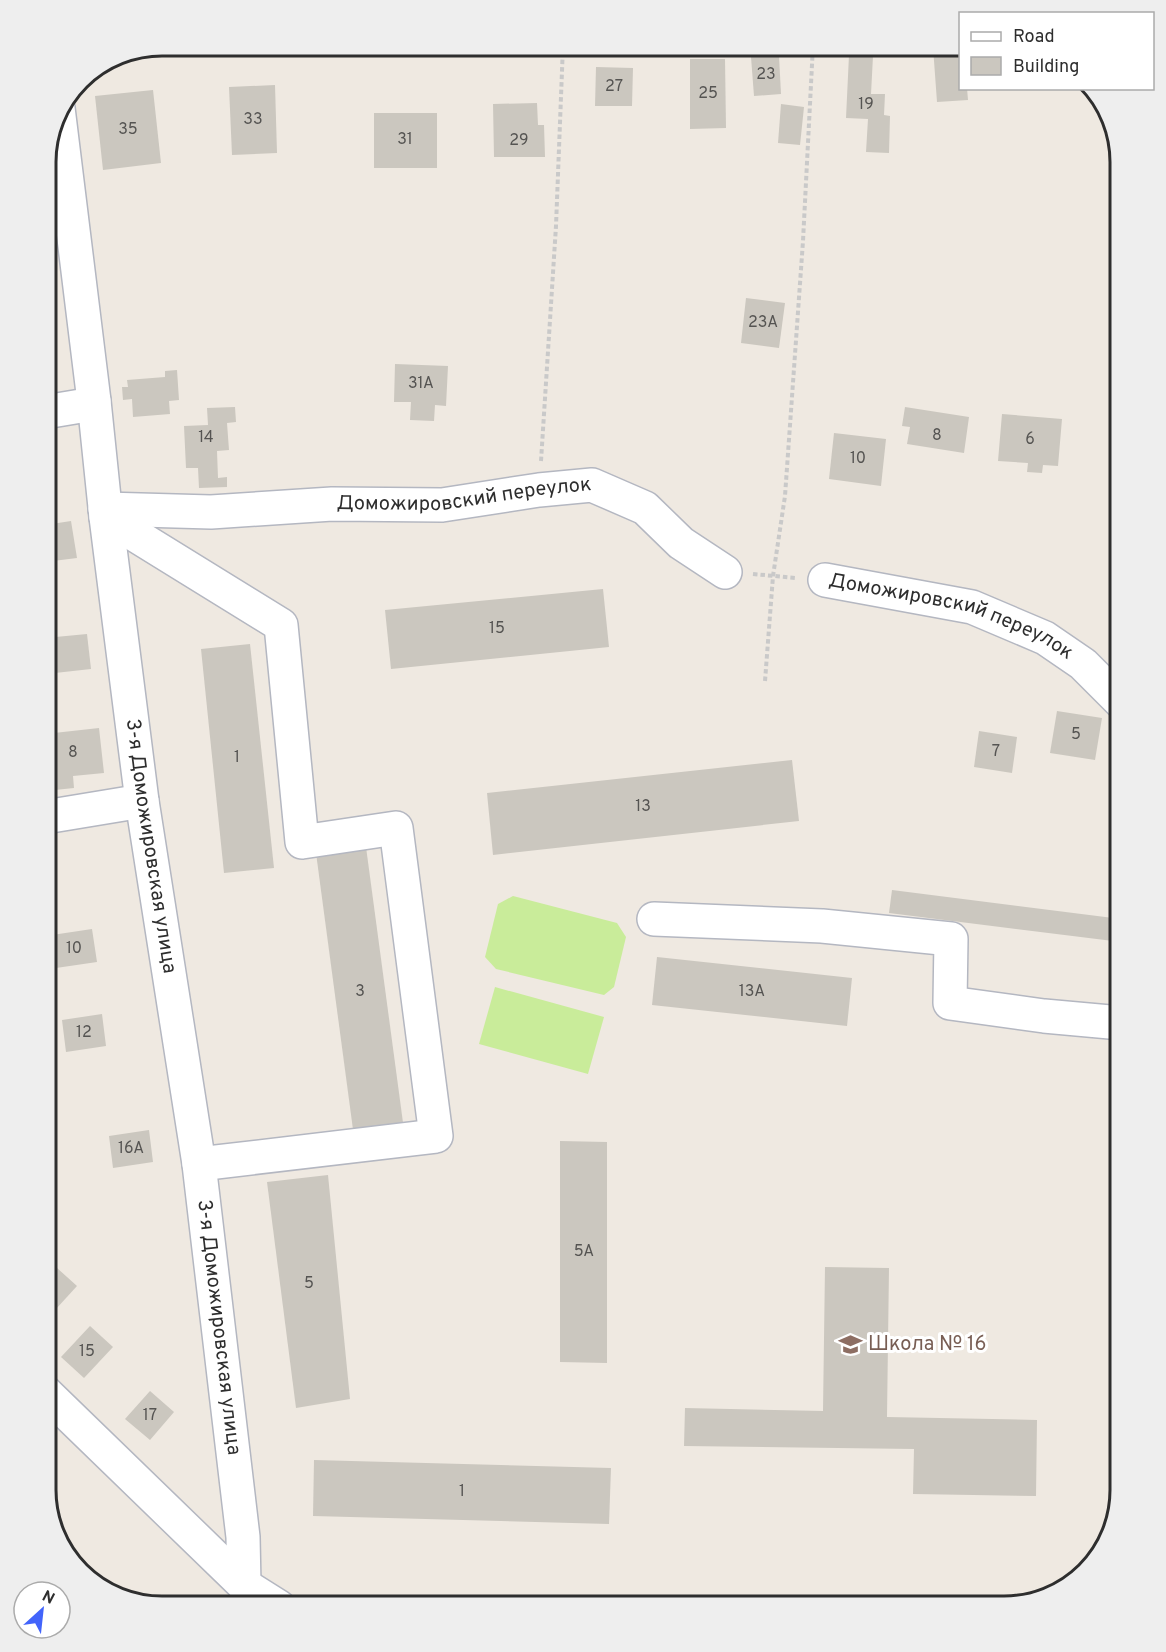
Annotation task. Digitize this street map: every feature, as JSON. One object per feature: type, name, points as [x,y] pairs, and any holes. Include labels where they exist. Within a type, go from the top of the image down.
[{"type":"street","name":"3-я Доможировская улица","points":[[61,130],[142,801],[199,1164],[243,1537],[244,1585]]},
{"type":"street","points":[[56,410],[87,405],[94,401]]},
{"type":"street","name":"Доможировский переулок","points":[[106,513],[211,512],[332,504],[442,505],[539,490],[592,485],[645,508],[681,543],[725,572]]},
{"type":"street","points":[[106,513],[281,625],[302,842],[396,828],[436,1136],[199,1164]]},
{"type":"street","name":"Доможировский переулок","points":[[825,580],[972,607],[1045,638],[1083,664],[1110,691]]},
{"type":"street","points":[[56,815],[142,801]]},
{"type":"street","points":[[654,919],[822,926],[951,939],[950,1003],[1044,1016],[1110,1022]]},
{"type":"street","points":[[56,1403],[244,1585],[262,1596]]},
{"type":"path","points":[[539,490],[556,226],[563,56]]},
{"type":"path","points":[[765,681],[773,576],[786,484],[803,241],[812,56]]},
{"type":"path","name":"Доможировский переулок","points":[[725,572],[825,580]]},
{"type":"green space","points":[[513,896],[617,923],[626,937],[614,987],[604,995],[496,969],[485,957],[498,904]]},
{"type":"green space","points":[[495,987],[604,1017],[588,1074],[479,1044]]},
{"type":"building","points":[[779,56],[781,94],[754,96],[751,57]]},
{"type":"building","points":[[849,56],[873,56],[871,94],[885,94],[884,115],[890,116],[889,153],[866,152],[868,119],[846,118]]},
{"type":"building","points":[[934,56],[959,56],[959,90],[967,90],[968,100],[937,102]]},
{"type":"building","points":[[690,59],[725,59],[726,128],[690,129]]},
{"type":"building","points":[[596,67],[633,68],[632,106],[595,106]]},
{"type":"building","points":[[275,85],[277,153],[232,155],[229,87]]},
{"type":"building","points":[[153,90],[161,163],[103,170],[95,96]]},
{"type":"building","points":[[537,103],[538,125],[544,125],[545,157],[494,157],[493,104]]},
{"type":"building","points":[[781,104],[804,107],[800,145],[778,143]]},
{"type":"building","points":[[374,113],[437,113],[437,168],[374,168]]},
{"type":"building","points":[[746,298],[785,303],[779,348],[741,343]]},
{"type":"building","points":[[395,364],[448,366],[446,406],[435,405],[434,421],[410,420],[411,402],[394,402]]},
{"type":"building","points":[[177,370],[179,400],[169,401],[170,414],[133,417],[132,399],[123,400],[122,387],[128,387],[127,380],[165,377],[165,371]]},
{"type":"building","points":[[235,407],[236,422],[227,423],[229,450],[217,451],[218,478],[227,477],[227,487],[199,488],[198,468],[186,468],[184,426],[208,425],[207,408]]},
{"type":"building","points":[[905,407],[969,417],[964,453],[907,444],[910,427],[902,426]]},
{"type":"building","points":[[1002,414],[1062,419],[1058,466],[1043,465],[1042,473],[1027,472],[1028,463],[998,461]]},
{"type":"building","points":[[834,433],[886,439],[881,486],[829,479]]},
{"type":"building","points":[[71,521],[77,558],[56,561],[56,523]]},
{"type":"building","points":[[603,589],[609,647],[391,669],[385,610]]},
{"type":"building","points":[[87,634],[91,669],[56,673],[56,637]]},
{"type":"building","points":[[250,644],[274,868],[224,873],[201,649]]},
{"type":"building","points":[[1057,711],[1102,718],[1095,760],[1050,753]]},
{"type":"building","points":[[99,728],[104,773],[73,776],[74,788],[56,790],[56,733]]},
{"type":"building","points":[[979,731],[1017,737],[1012,773],[974,767]]},
{"type":"building","points":[[792,760],[799,821],[493,855],[487,793]]},
{"type":"building","points":[[366,847],[404,1130],[354,1137],[316,853]]},
{"type":"building","points":[[892,890],[1110,918],[1110,941],[889,913]]},
{"type":"building","points":[[92,929],[97,962],[56,968],[56,934]]},
{"type":"building","points":[[657,957],[852,978],[847,1026],[652,1005]]},
{"type":"building","points":[[102,1014],[106,1046],[66,1052],[62,1020]]},
{"type":"building","points":[[149,1130],[153,1162],[113,1168],[109,1136]]},
{"type":"building","points":[[560,1141],[607,1142],[607,1363],[560,1362]]},
{"type":"building","points":[[328,1175],[350,1399],[296,1408],[267,1182]]},
{"type":"building","points":[[825,1267],[889,1268],[887,1417],[1037,1420],[1036,1496],[913,1494],[914,1449],[684,1446],[685,1408],[823,1411]]},
{"type":"building","points":[[56,1269],[77,1286],[56,1309]]},
{"type":"building","points":[[90,1326],[113,1347],[84,1378],[61,1357]]},
{"type":"building","points":[[150,1391],[174,1412],[150,1440],[125,1419]]},
{"type":"building","points":[[314,1460],[611,1468],[609,1524],[313,1516]]},
{"type":"place","name":"Школа № 16","points":[[850,1345]]}]
